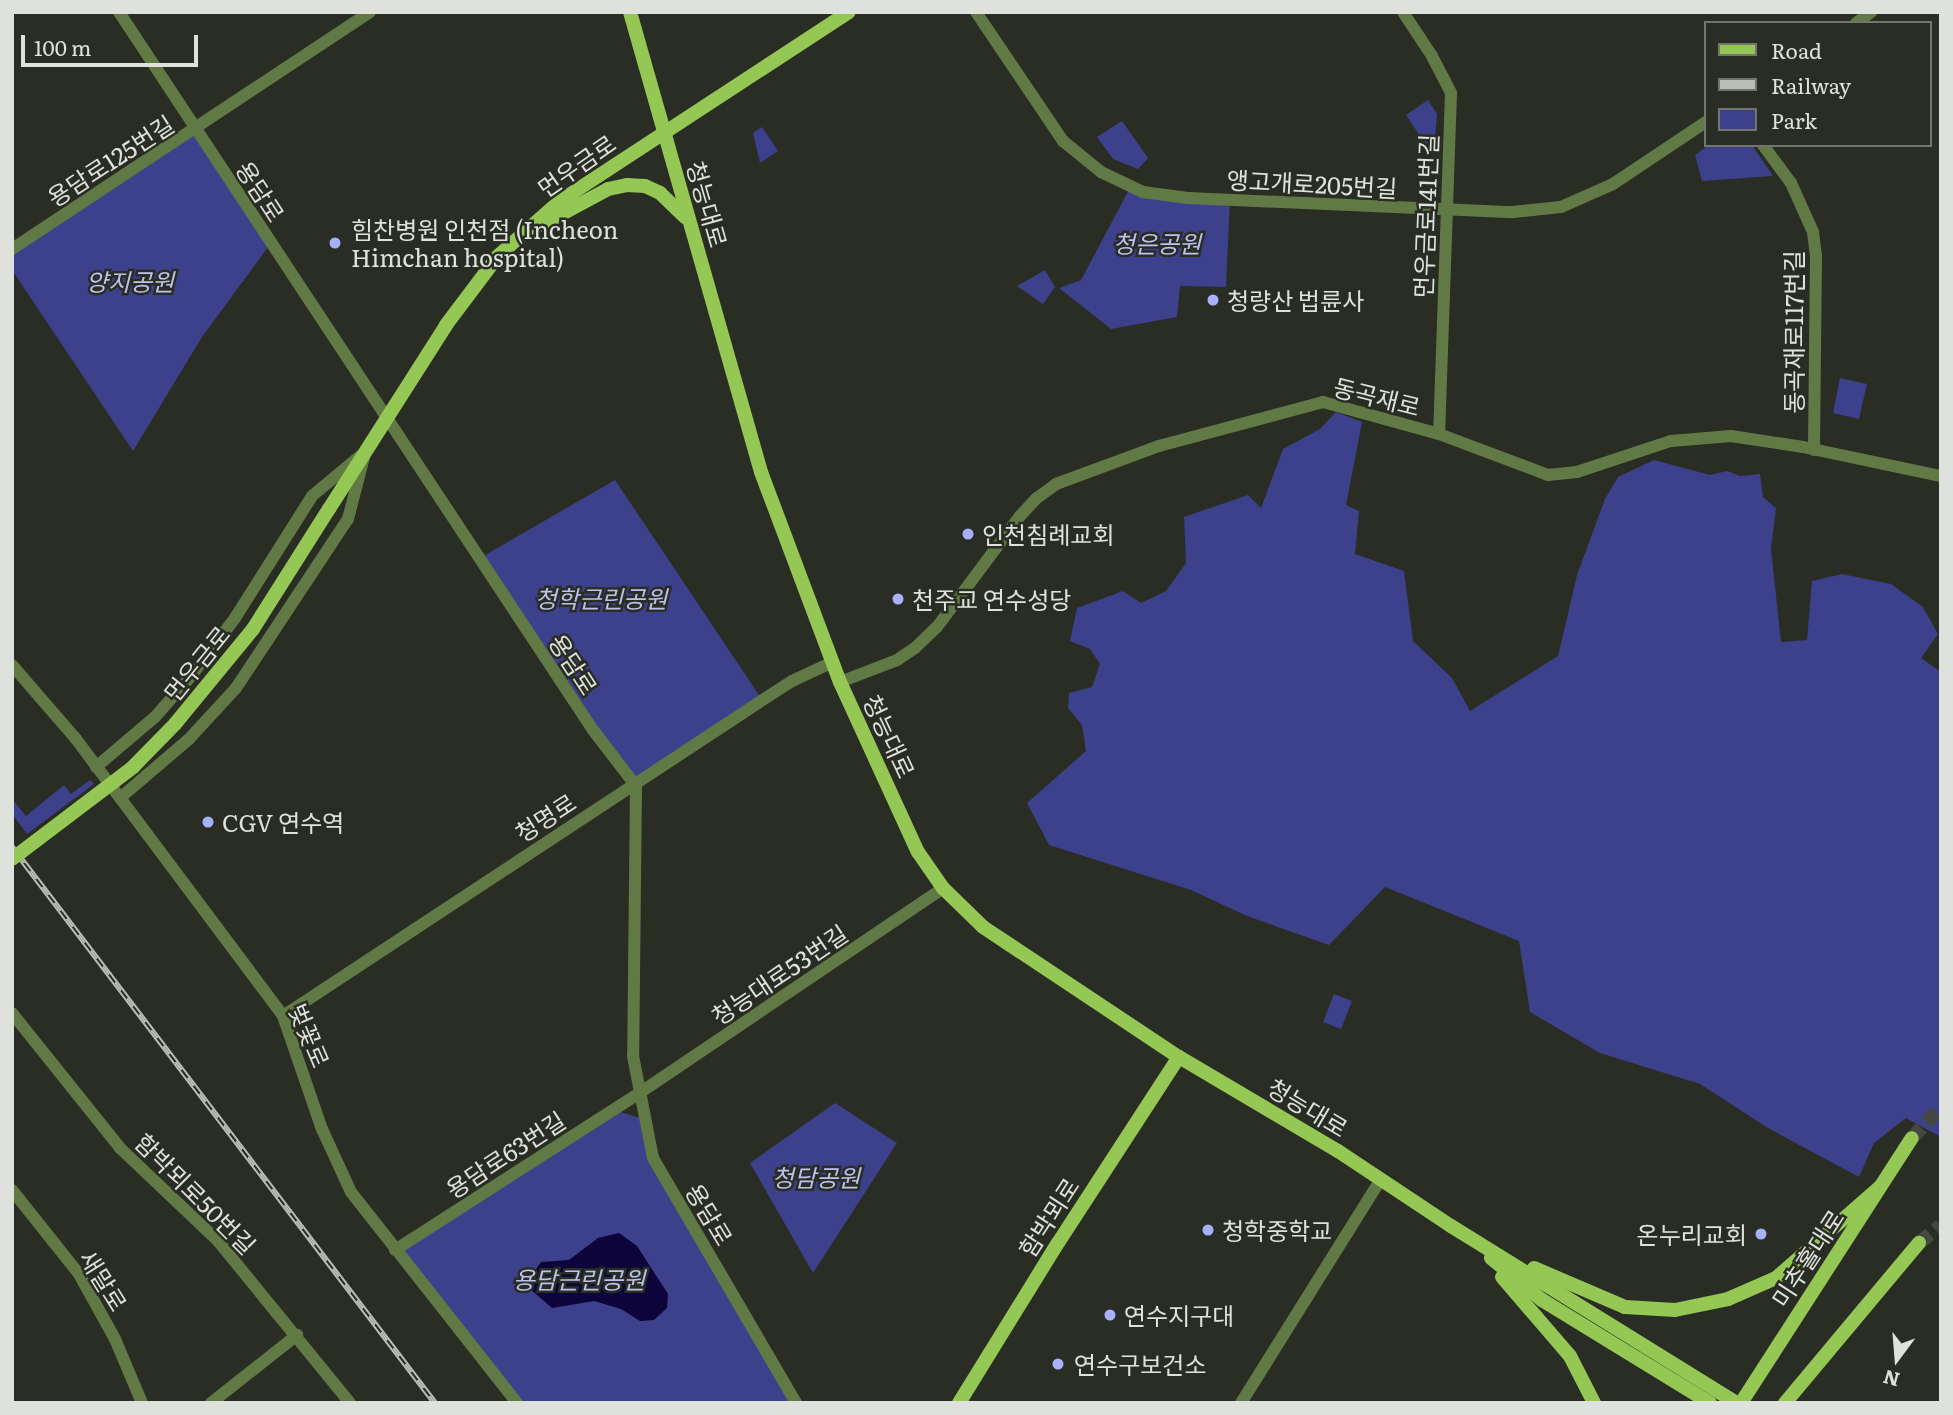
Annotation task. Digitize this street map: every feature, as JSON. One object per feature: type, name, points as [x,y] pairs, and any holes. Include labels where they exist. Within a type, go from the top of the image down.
[{"type":"main road","name":"청능대로","points":[[630,12],[761,472],[840,682],[918,852],[943,888],[983,927],[1179,1057],[1381,1179],[1451,1226]]},
{"type":"main road","name":"먼우금로","points":[[12,859],[132,767],[222,671],[253,629],[446,325],[498,256],[560,201],[849,12]]},
{"type":"main road","points":[[521,236],[608,189],[627,185],[645,186],[660,193],[689,222]]},
{"type":"main road","name":"함박뫼로","points":[[959,1403],[1058,1243],[1179,1057]]},
{"type":"main road","name":"미추홀대로","points":[[1739,1403],[1912,1138]]},
{"type":"main road","points":[[1451,1226],[1508,1257],[1625,1307],[1675,1311],[1728,1299],[1776,1278],[1880,1187]]},
{"type":"main road","points":[[1451,1226],[1527,1303],[1570,1356],[1594,1403]]},
{"type":"main road","points":[[1451,1226],[1542,1300],[1710,1403]]},
{"type":"main road","points":[[1451,1226],[1739,1403]]},
{"type":"main road","points":[[1787,1400],[1919,1243]]},
{"type":"street","name":"용담로","points":[[120,12],[593,730],[636,786],[633,1056],[638,1094],[653,1158],[796,1403]]},
{"type":"street","name":"용담로125번길","points":[[12,249],[370,12]]},
{"type":"street","name":"앵고개로205번길","points":[[976,12],[1063,141],[1101,172],[1143,192],[1188,198],[1448,210],[1513,212],[1561,207],[1613,184],[1704,123]]},
{"type":"street","name":"먼우금로141번길","points":[[1403,12],[1432,56],[1451,93],[1439,434]]},
{"type":"street","name":"동곡재로117번길","points":[[1764,147],[1791,183],[1813,232],[1816,255],[1814,450]]},
{"type":"street","name":"동곡재로","points":[[840,682],[897,660],[915,648],[937,627],[965,586],[1037,498],[1076,475],[1229,425],[1323,402],[1439,434],[1548,475],[1577,472],[1671,441],[1731,436],[1941,476]]},
{"type":"street","name":"먼우금로","points":[[96,767],[155,717],[191,676],[235,618],[312,496],[366,451]]},
{"type":"street","name":"먼우금로","points":[[120,798],[188,739],[236,688],[348,519],[366,451]]},
{"type":"street","name":"청명로","points":[[283,1016],[792,681],[833,662]]},
{"type":"street","name":"벚꽃로","points":[[12,665],[120,798],[283,1016],[322,1129],[351,1192],[517,1403]]},
{"type":"street","name":"청능대로53번길","points":[[638,1094],[943,888]]},
{"type":"street","name":"함박뫼로50번길","points":[[12,1013],[120,1149],[218,1241],[350,1403]]},
{"type":"street","name":"용담로63번길","points":[[395,1250],[638,1094]]},
{"type":"street","points":[[1241,1403],[1381,1179]]},
{"type":"street","name":"새말로","points":[[12,1189],[79,1274],[115,1339],[142,1403]]},
{"type":"street","points":[[211,1403],[297,1335]]},
{"type":"green space","points":[[1428,100],[1437,114],[1435,139],[1426,145],[1406,115]]},
{"type":"green space","points":[[1122,121],[1148,158],[1138,169],[1113,159],[1097,137]]},
{"type":"green space","points":[[762,127],[778,151],[760,163],[753,133]]},
{"type":"green space","name":"양지공원","points":[[195,129],[271,243],[202,337],[133,451],[12,270],[12,249]]},
{"type":"green space","points":[[1706,147],[1753,147],[1773,176],[1702,181],[1695,155]]},
{"type":"green space","name":"청은공원","points":[[1131,186],[1230,200],[1226,287],[1180,286],[1177,317],[1111,329],[1059,288],[1081,280]]},
{"type":"green space","points":[[1045,270],[1055,287],[1043,304],[1017,286]]},
{"type":"green space","points":[[1840,378],[1867,384],[1859,419],[1833,413]]},
{"type":"green space","points":[[1336,412],[1362,422],[1346,505],[1359,511],[1355,554],[1404,571],[1413,641],[1452,678],[1470,711],[1558,656],[1577,575],[1605,499],[1618,477],[1654,460],[1710,475],[1727,471],[1740,476],[1760,474],[1763,497],[1776,508],[1771,549],[1781,642],[1807,640],[1812,581],[1842,574],[1891,584],[1923,607],[1938,634],[1921,658],[1941,672],[1941,1137],[1906,1118],[1874,1143],[1859,1177],[1768,1128],[1700,1084],[1600,1053],[1530,1012],[1519,941],[1385,887],[1329,945],[1247,916],[1191,890],[1049,845],[1027,803],[1086,751],[1082,725],[1068,708],[1069,693],[1092,687],[1100,664],[1090,649],[1070,641],[1077,608],[1123,591],[1141,603],[1166,591],[1186,563],[1184,517],[1248,495],[1261,508],[1283,449],[1320,429]]},
{"type":"green space","name":"청학근린공원","points":[[615,480],[763,701],[636,786],[480,558]]},
{"type":"green space","points":[[90,780],[94,784],[27,834],[12,814],[12,799],[26,816],[64,785],[71,794]]},
{"type":"green space","points":[[1334,994],[1352,1001],[1341,1029],[1323,1022]]},
{"type":"green space","name":"청담공원","points":[[835,1103],[897,1143],[813,1273],[750,1163]]},
{"type":"green space","name":"용담근린공원","points":[[613,1110],[644,1119],[652,1153],[796,1403],[517,1403],[395,1250]]},
{"type":"shaded area","points":[[619,1233],[637,1246],[668,1294],[667,1308],[654,1320],[640,1321],[621,1309],[594,1301],[552,1308],[529,1288],[534,1272],[541,1262],[569,1260],[598,1238]]},
{"type":"tunnel","points":[[1912,1138],[1941,1107]]},
{"type":"tunnel","points":[[1919,1243],[1941,1225]]},
{"type":"railway","points":[[12,847],[435,1403]]},
{"type":"place","name":"힘찬병원 인천점 (Incheon Himchan hospital)","points":[[335,243]]},
{"type":"place","name":"청량산 법륜사","points":[[1213,300]]},
{"type":"place","name":"인천침례교회","points":[[968,534]]},
{"type":"place","name":"천주교 연수성당","points":[[898,599]]},
{"type":"place","name":"CGV 연수역","points":[[208,822]]},
{"type":"place","name":"청학중학교","points":[[1208,1230]]},
{"type":"place","name":"온누리교회","points":[[1761,1234]]},
{"type":"place","name":"연수지구대","points":[[1110,1315]]},
{"type":"place","name":"연수구보건소","points":[[1058,1364]]}]
